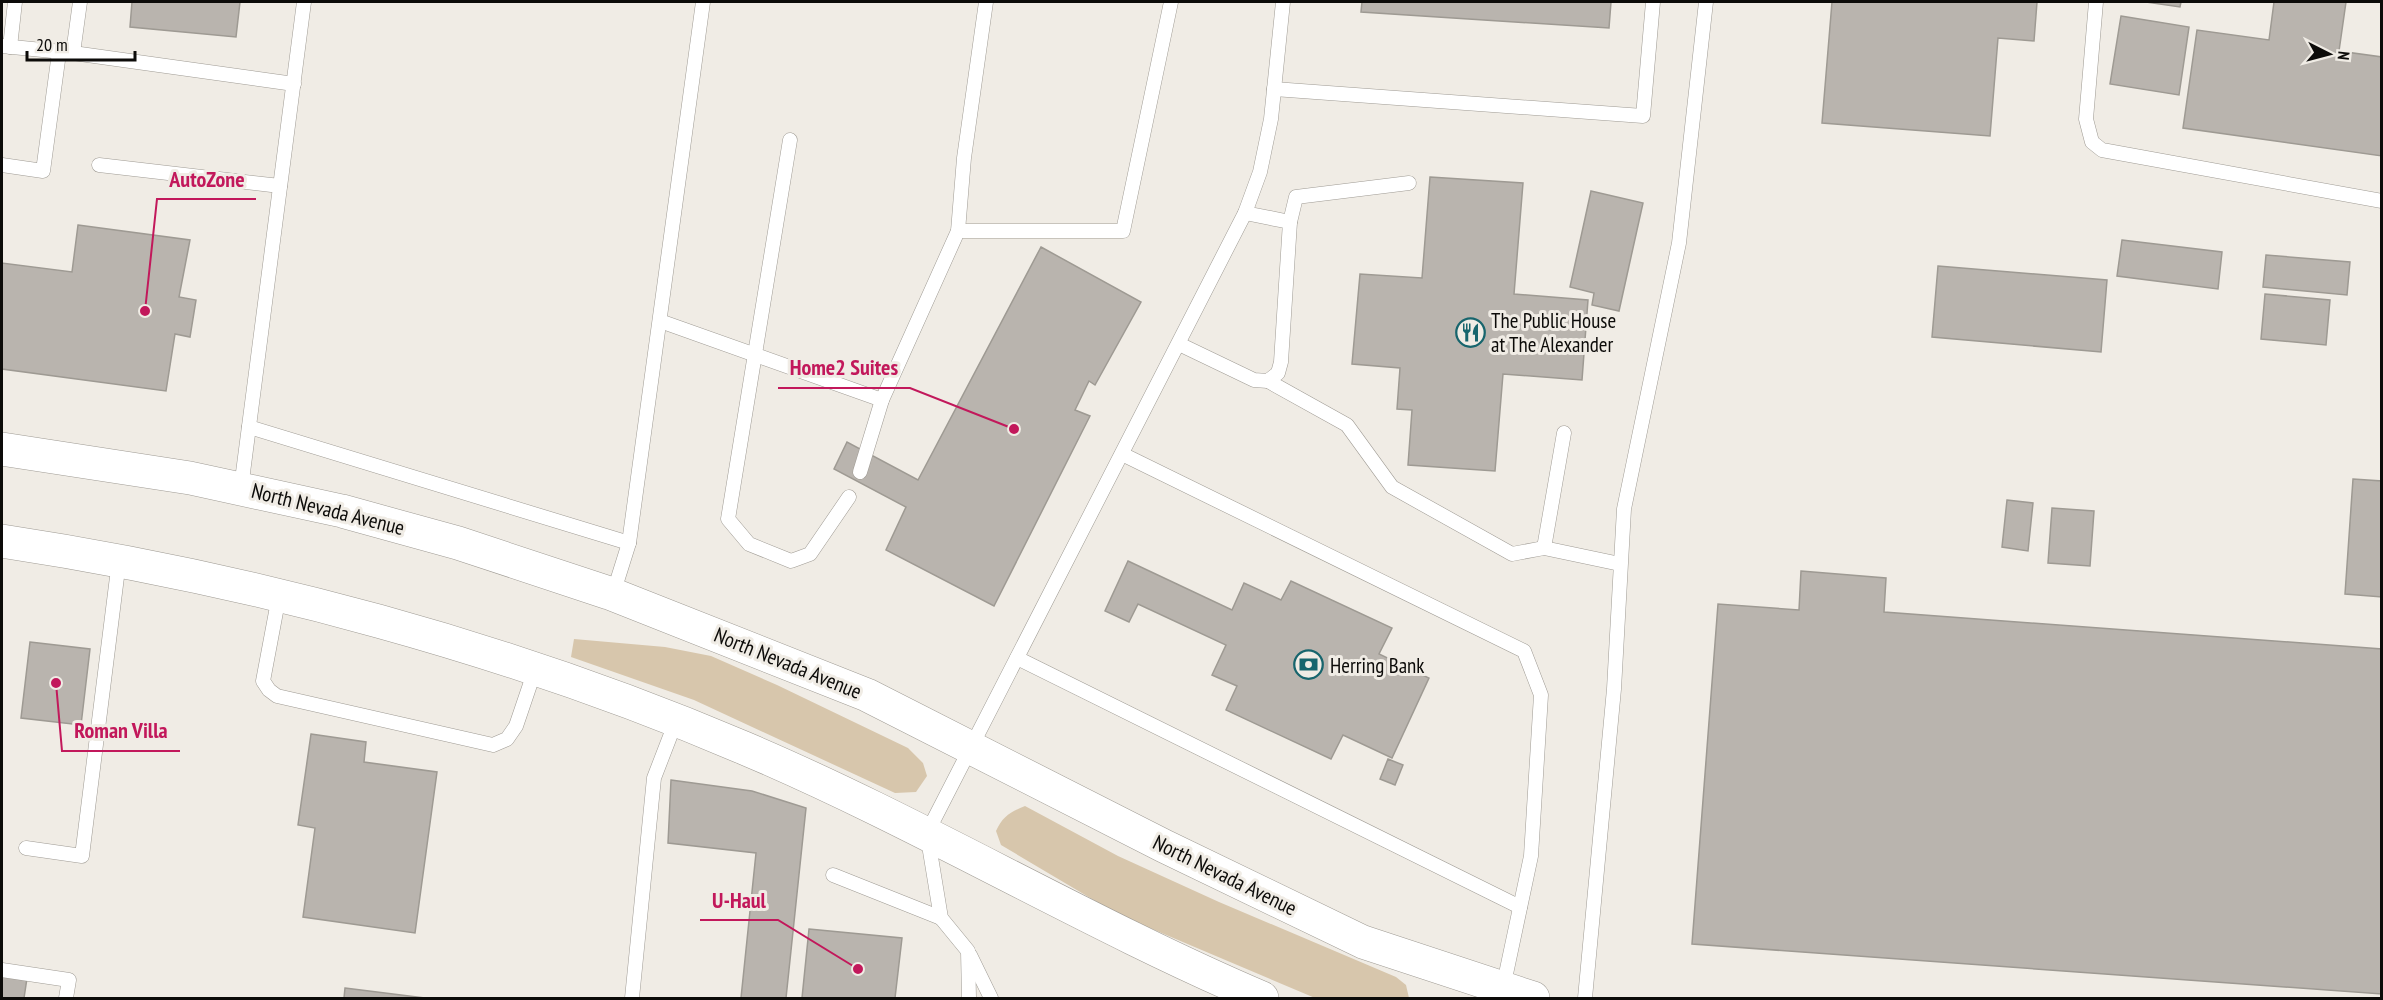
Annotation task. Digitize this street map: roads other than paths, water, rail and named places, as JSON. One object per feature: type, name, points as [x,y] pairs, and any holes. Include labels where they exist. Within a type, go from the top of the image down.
[{"type":"main road","name":"North Nevada Avenue","points":[[2,449],[241,488],[342,511],[422,532],[613,594],[867,695],[1363,942],[1512,995]]},
{"type":"main road","points":[[2,541],[119,561],[279,596],[404,629],[535,670],[676,721],[745,748],[927,833],[1191,968],[1262,999]]},
{"type":"lane","points":[[15,2],[5,47],[294,84]]},
{"type":"lane","points":[[2,165],[43,171],[66,53],[80,2]]},
{"type":"lane","points":[[241,488],[304,2]]},
{"type":"lane","points":[[613,594],[629,543],[703,2]]},
{"type":"lane","points":[[860,472],[882,400],[958,231],[964,158],[986,2]]},
{"type":"lane","points":[[958,231],[1123,231],[1171,2]]},
{"type":"lane","points":[[941,918],[927,833],[1245,213],[1260,172],[1271,119],[1283,2]]},
{"type":"lane","points":[[1274,89],[1643,116],[1653,2]]},
{"type":"lane","points":[[1585,999],[1614,688],[1624,509],[1679,243],[1706,2]]},
{"type":"lane","points":[[2096,2],[2086,119],[2092,142],[2102,150],[2382,201]]},
{"type":"lane","points":[[790,140],[728,519],[749,544],[791,561],[810,554],[849,497]]},
{"type":"lane","points":[[99,165],[280,186]]},
{"type":"lane","points":[[1268,381],[1278,373],[1281,362],[1290,222],[1296,197],[1409,183]]},
{"type":"lane","points":[[1245,213],[1290,222]]},
{"type":"lane","points":[[660,321],[882,400]]},
{"type":"lane","points":[[1179,344],[1254,380],[1268,381],[1347,425],[1392,487],[1512,554],[1544,548],[1620,564]]},
{"type":"lane","points":[[249,427],[629,543]]},
{"type":"lane","points":[[1544,548],[1564,433]]},
{"type":"lane","points":[[1122,454],[1524,651],[1541,695],[1531,856],[1520,907],[1512,995]]},
{"type":"lane","points":[[26,848],[82,856],[119,561]]},
{"type":"lane","points":[[279,596],[263,681],[277,696],[493,745],[507,739],[516,726],[535,670]]},
{"type":"lane","points":[[1017,658],[1520,907]]},
{"type":"lane","points":[[632,999],[654,777],[676,721]]},
{"type":"lane","points":[[833,875],[941,918],[968,951],[991,999]]},
{"type":"lane","points":[[968,951],[969,999]]},
{"type":"lane","points":[[2,970],[69,980],[66,999]]},
{"type":"place","name":"AutoZone","points":[[145,311]]},
{"type":"place","name":"The Public House at The Alexander","points":[[1470,332]]},
{"type":"place","name":"Home2 Suites","points":[[1014,429]]},
{"type":"place","name":"Herring Bank","points":[[1309,665]]},
{"type":"place","name":"Roman Villa","points":[[56,683]]},
{"type":"place","name":"U-Haul","points":[[858,969]]}]
